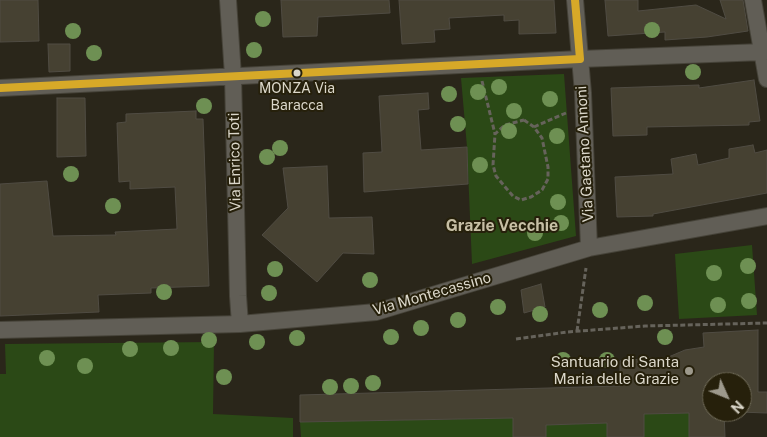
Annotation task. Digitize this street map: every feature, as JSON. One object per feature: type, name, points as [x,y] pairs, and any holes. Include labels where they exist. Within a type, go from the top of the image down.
[{"type":"street","name":"Via Enrico Toti","points":[[228,0],[233,76],[240,324]]},
{"type":"street","name":"Via Gaetano Annoni","points":[[575,0],[584,108],[589,248]]},
{"type":"street","points":[[753,0],[767,80]]},
{"type":"street","points":[[0,88],[580,59],[763,52]]},
{"type":"street","name":"Via Montecassino","points":[[0,330],[240,324],[376,312],[589,248],[767,216]]},
{"type":"path","points":[[478,64],[495,134],[493,165],[496,176],[513,196],[521,200],[531,197],[542,190],[548,179],[548,167],[542,138],[534,127],[524,120],[505,125],[495,134]]},
{"type":"path","points":[[534,127],[584,108]]},
{"type":"path","points":[[577,331],[589,248]]},
{"type":"path","points":[[516,338],[645,326],[767,323]]},
{"type":"green space","points":[[564,74],[576,236],[472,264],[467,147],[461,78]]},
{"type":"green space","points":[[752,245],[757,315],[679,319],[675,254]]},
{"type":"green space","points":[[214,342],[213,414],[293,418],[293,437],[0,437],[0,374],[6,374],[5,344]]},
{"type":"green space","points":[[689,413],[689,437],[644,437],[644,414]]},
{"type":"green space","points":[[513,418],[513,437],[301,437],[300,422]]},
{"type":"green space","points":[[607,423],[607,437],[546,437],[546,425]]},
{"type":"building","points":[[0,0],[38,0],[39,41],[0,42]]},
{"type":"building","points":[[281,0],[389,0],[390,13],[318,17],[317,36],[283,37]]},
{"type":"building","points":[[399,0],[554,0],[556,33],[519,34],[519,20],[504,21],[504,15],[449,18],[450,29],[434,30],[435,42],[402,44]]},
{"type":"building","points":[[605,0],[638,0],[638,11],[696,5],[726,19],[720,0],[743,0],[748,31],[707,37],[665,40],[665,32],[608,36]]},
{"type":"building","points":[[48,44],[70,44],[70,71],[49,72]]},
{"type":"building","points":[[754,80],[760,121],[749,122],[749,125],[647,127],[647,135],[613,136],[611,88],[699,85],[699,88]]},
{"type":"building","points":[[428,93],[429,109],[418,110],[421,150],[467,147],[468,184],[364,192],[363,153],[382,152],[379,96]]},
{"type":"building","points":[[57,98],[85,98],[86,156],[57,157]]},
{"type":"building","points":[[196,111],[196,119],[203,119],[209,286],[151,288],[151,293],[98,295],[99,312],[0,316],[0,184],[47,181],[53,236],[116,235],[115,232],[177,229],[175,187],[130,189],[130,181],[119,182],[117,123],[126,122],[126,114]]},
{"type":"building","points":[[753,145],[755,153],[767,150],[767,193],[653,214],[653,216],[617,217],[615,177],[673,174],[671,159],[696,154],[698,165],[729,158],[729,149]]},
{"type":"building","points":[[327,166],[329,218],[372,217],[374,254],[343,253],[317,282],[262,235],[288,208],[283,168]]},
{"type":"building","points":[[541,284],[545,307],[524,313],[521,290]]},
{"type":"building","points":[[758,330],[758,392],[767,392],[767,413],[752,412],[752,372],[702,372],[702,422],[724,422],[725,437],[689,437],[689,413],[644,414],[644,437],[607,437],[607,423],[546,425],[546,437],[513,437],[513,418],[300,422],[300,395],[620,386],[620,361],[652,358],[652,364],[685,350],[704,347],[703,333]]},
{"type":"transit line","points":[[575,0],[580,59]]},
{"type":"transit line","points":[[0,88],[580,59]]},
{"type":"place","name":"MONZA Via Baracca","points":[[297,73]]},
{"type":"place","name":"Santuario di Santa Maria delle Grazie","points":[[689,371]]},
{"type":"district","name":"Grazie Vecchie","points":[[502,226]]}]
